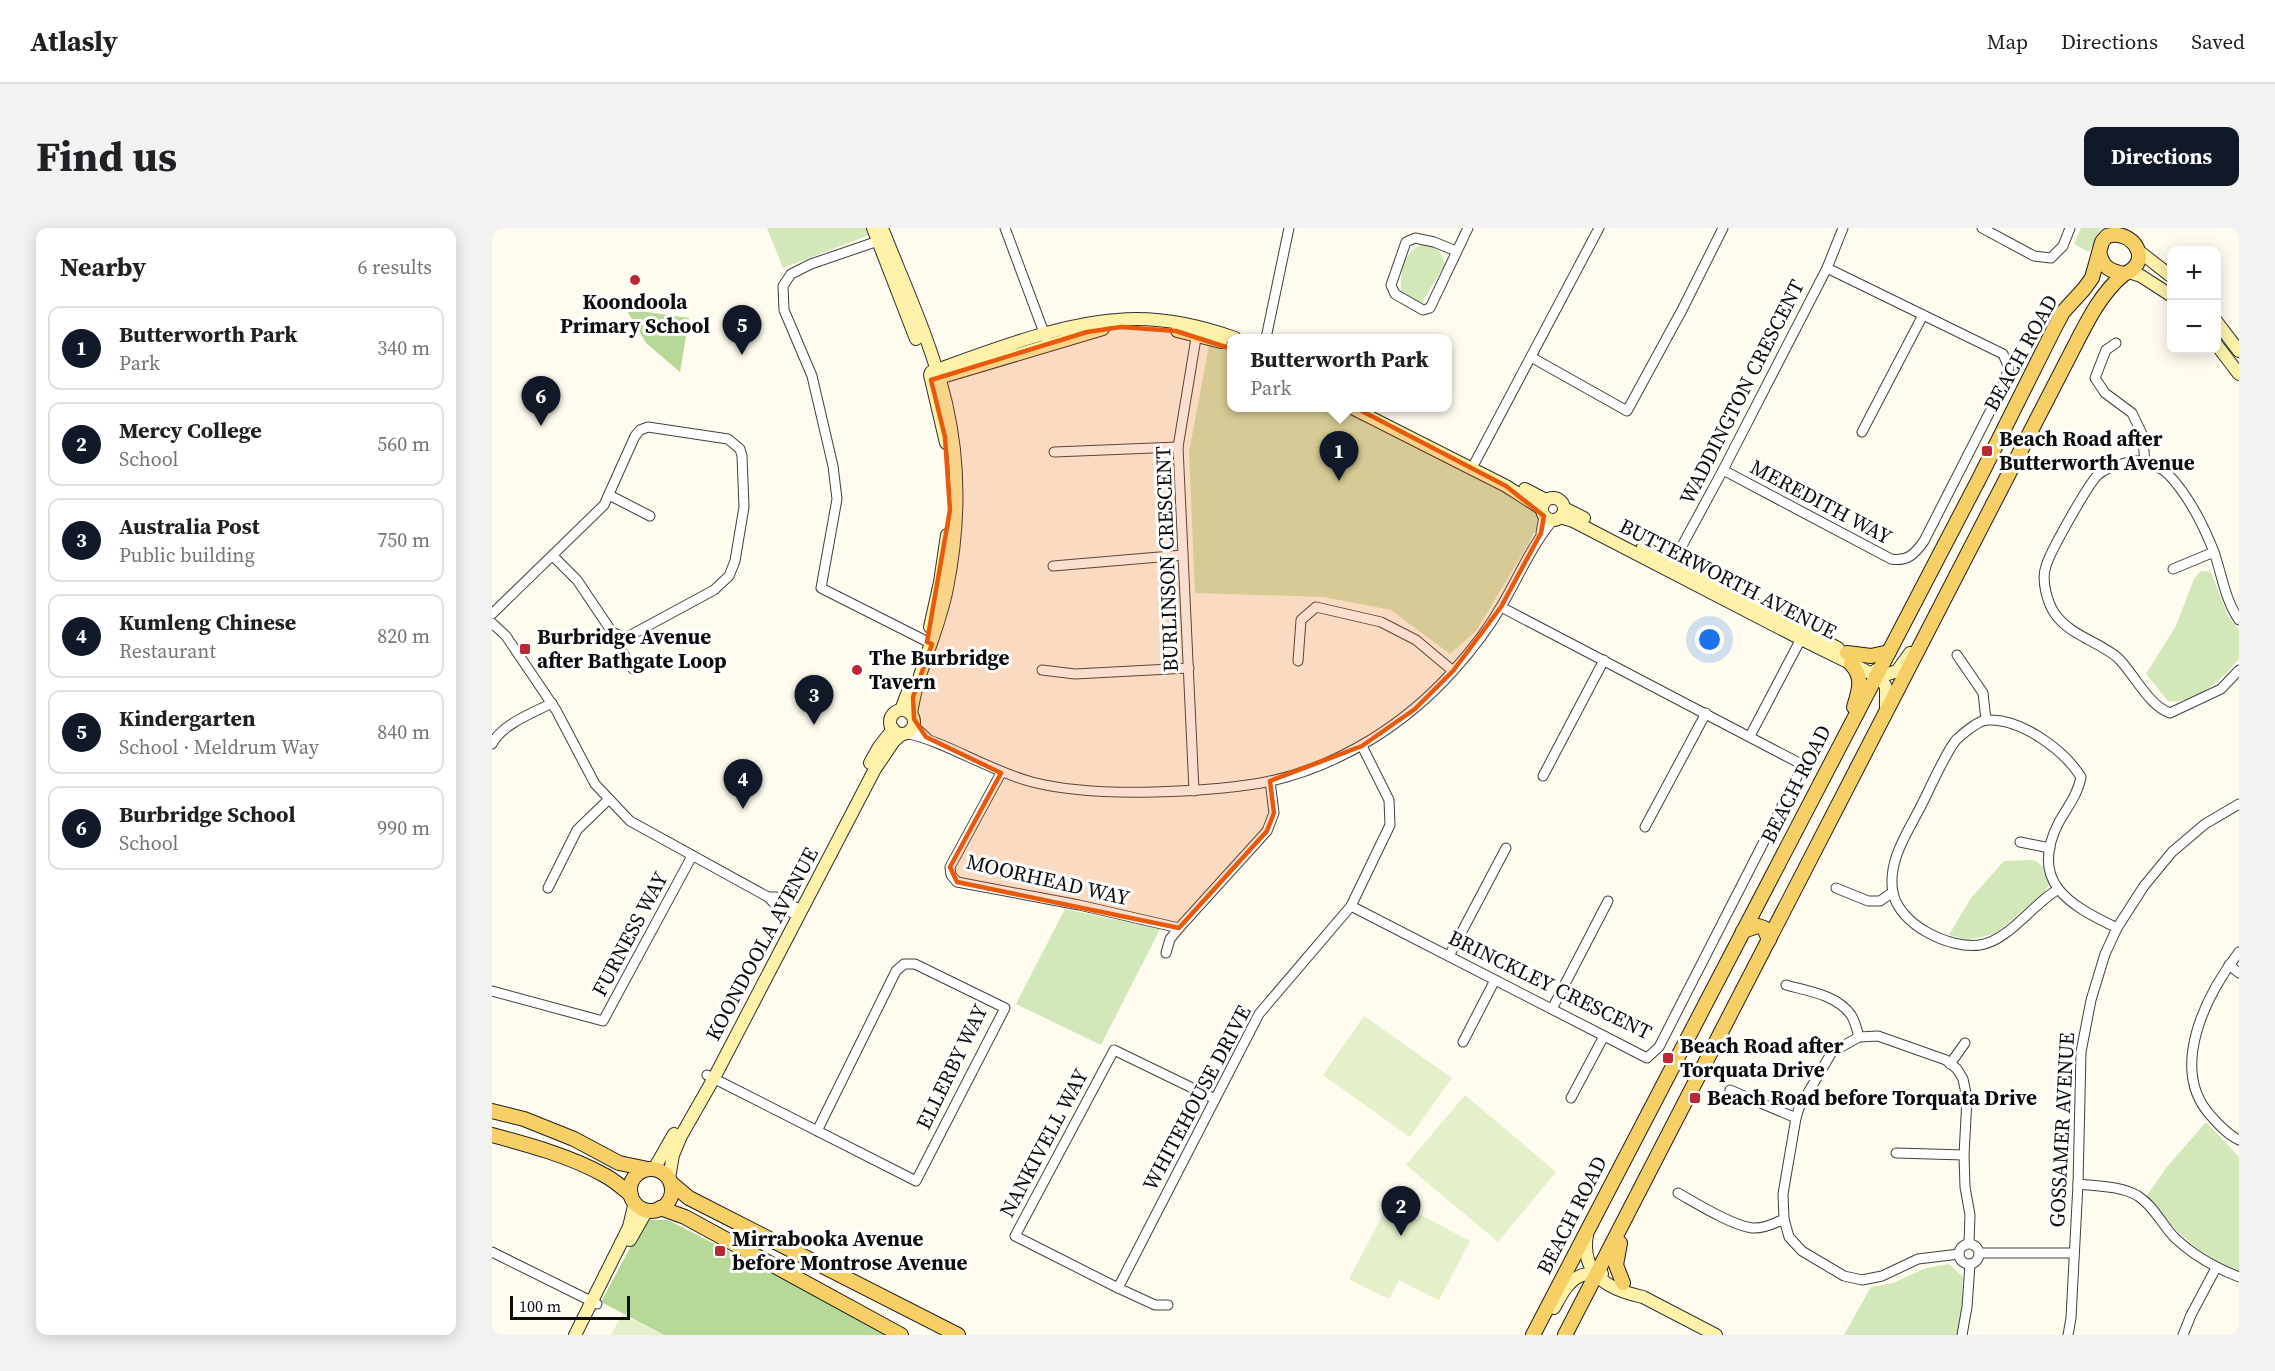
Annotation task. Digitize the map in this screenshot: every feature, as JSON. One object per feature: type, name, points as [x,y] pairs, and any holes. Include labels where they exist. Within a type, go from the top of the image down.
[{"type":"main road","points":[[2114,231],[2123,233],[2140,243],[2138,261],[2126,273],[2107,268],[2102,264],[2100,255],[2102,242],[2114,231]]},
{"type":"main road","name":"BEACH ROAD","points":[[1533,1335],[1889,652],[2053,331],[2063,312],[2092,278],[2100,255]]},
{"type":"main road","name":"BEACH ROAD","points":[[1565,1335],[2097,305],[2105,292],[2126,273]]},
{"type":"main road","points":[[1850,726],[1860,676],[1849,658],[1889,652]]},
{"type":"main road","points":[[1743,931],[1758,926],[1764,928],[1769,940]]},
{"type":"main road","points":[[492,1111],[524,1119],[554,1131],[619,1163],[665,1174],[688,1198],[958,1335]]},
{"type":"main road","points":[[492,1135],[526,1144],[604,1175],[633,1198],[654,1209],[685,1217],[901,1335]]},
{"type":"main road","points":[[633,1198],[631,1188],[636,1176],[651,1169]]},
{"type":"main road","points":[[654,1209],[669,1201],[672,1189],[670,1181]]},
{"type":"main road","points":[[1623,1283],[1616,1269],[1616,1258],[1618,1246],[1635,1201]]},
{"type":"street","name":"KOONDOOLA AVENUE","points":[[670,1181],[676,1145],[710,1077],[797,912],[879,747],[904,724],[930,643],[950,510],[945,437],[934,375],[882,236],[873,228]]},
{"type":"street","points":[[1267,334],[1289,228]]},
{"type":"street","points":[[1456,251],[1434,242],[1415,238],[1407,243],[1391,285],[1395,294],[1423,310],[1430,308],[1468,228]]},
{"type":"street","points":[[1474,465],[1599,228]]},
{"type":"street","points":[[1531,357],[1627,411],[1723,228]]},
{"type":"street","name":"WADDINGTON CRESCENT","points":[[1671,566],[1827,268],[1843,228]]},
{"type":"street","points":[[1982,228],[2034,256],[2051,258],[2063,246],[2070,228]]},
{"type":"street","points":[[1009,229],[1046,339]]},
{"type":"street","points":[[882,236],[791,274],[783,286],[784,310],[812,376],[833,466],[837,499],[821,588],[930,643]]},
{"type":"street","points":[[2140,243],[2167,272]]},
{"type":"street","name":"MEREDITH WAY","points":[[1723,470],[1891,559],[1904,559],[1911,556],[1924,541],[2001,390],[2009,368],[2003,354],[1827,268]]},
{"type":"street","points":[[2126,273],[2141,276],[2167,293]]},
{"type":"street","points":[[1862,432],[1923,315]]},
{"type":"street","points":[[2221,326],[2239,351]]},
{"type":"street","points":[[934,375],[1046,339],[1121,327],[1197,331],[1227,337]]},
{"type":"street","points":[[1197,331],[1227,343]]},
{"type":"street","name":"BURLINSON CRESCENT","points":[[1194,790],[1178,447],[1197,331]]},
{"type":"street","points":[[2116,343],[2106,350],[2095,378],[2105,393],[2132,414],[2142,434],[2145,461]]},
{"type":"street","points":[[2221,349],[2239,374]]},
{"type":"street","name":"BUTTERWORTH AVENUE","points":[[1361,412],[1474,465]]},
{"type":"street","name":"BUTTERWORTH AVENUE","points":[[1381,412],[1552,512],[1671,566],[1849,658],[1868,672],[1878,672]]},
{"type":"street","points":[[492,614],[604,505],[635,436],[640,430],[648,427],[728,439],[740,449],[744,507],[735,561],[729,576],[714,590],[629,636],[620,636],[612,632],[577,580],[553,556]]},
{"type":"street","points":[[1054,453],[1178,447]]},
{"type":"street","points":[[2239,620],[2232,610],[2214,552],[2193,505],[2167,472],[2145,461],[2114,465],[2098,475],[2083,497],[2045,567],[2045,589],[2055,614],[2074,633],[2107,648],[2126,666],[2160,709],[2170,713],[2221,689],[2239,670]]},
{"type":"street","points":[[609,495],[650,516]]},
{"type":"street","points":[[904,724],[1001,773],[1035,783],[1092,791],[1194,790],[1270,781],[1330,761],[1362,746],[1415,709],[1453,671],[1478,641],[1501,607],[1552,512]]},
{"type":"street","points":[[2173,569],[2214,552]]},
{"type":"street","points":[[1053,566],[1183,555]]},
{"type":"street","points":[[1298,661],[1301,620],[1316,607],[1381,622],[1416,640],[1453,671]]},
{"type":"street","name":"BRINCKLEY CRESCENT","points":[[1351,906],[1647,1058],[1659,1047],[1803,765],[1501,607]]},
{"type":"street","points":[[492,623],[506,636],[552,703],[595,784],[630,821],[768,897],[776,897],[797,912]]},
{"type":"street","points":[[1878,672],[1888,674],[1897,671],[1917,640],[1931,626]]},
{"type":"street","points":[[620,636],[619,646],[633,669]]},
{"type":"street","points":[[1750,736],[1803,636]]},
{"type":"street","points":[[1957,655],[1983,693],[1986,720]]},
{"type":"street","points":[[1543,776],[1604,660]]},
{"type":"street","points":[[1042,670],[1075,674],[1189,668]]},
{"type":"street","points":[[1878,672],[1886,687],[1885,714]]},
{"type":"street","points":[[492,744],[496,736],[514,723],[552,703]]},
{"type":"street","points":[[1645,827],[1706,713]]},
{"type":"street","points":[[2057,890],[1998,938],[1981,945],[1956,944],[1931,936],[1900,912],[1893,892],[1897,853],[1955,741],[1973,726],[1986,720],[2015,725],[2042,737],[2076,769],[2081,777],[2080,786],[2058,825],[2048,851],[2049,868],[2057,890],[2085,913],[2117,928]]},
{"type":"street","name":"WHITEHOUSE DRIVE","points":[[1118,1288],[1259,1014],[1351,906],[1390,825],[1389,800],[1362,746]]},
{"type":"street","name":"MOORHEAD WAY","points":[[1001,773],[950,867],[951,875],[957,882],[1079,905],[1179,928]]},
{"type":"street","points":[[1166,953],[1170,939],[1179,928],[1267,831],[1274,813],[1270,781]]},
{"type":"street","points":[[548,888],[577,830],[609,799]]},
{"type":"street","name":"GOSSAMER AVENUE","points":[[2068,1335],[2071,1318],[2078,1184],[2081,1052],[2091,1000],[2105,954],[2117,928],[2144,886],[2172,852],[2205,824],[2239,804]]},
{"type":"street","points":[[2020,842],[2050,848]]},
{"type":"street","points":[[1449,956],[1506,848]]},
{"type":"street","name":"FURNESS WAY","points":[[492,991],[603,1022],[692,856]]},
{"type":"street","points":[[1836,888],[1868,901],[1880,901],[1893,892]]},
{"type":"street","points":[[1552,1009],[1608,901]]},
{"type":"street","points":[[2239,952],[2229,965],[2200,1020],[2191,1061],[2193,1087],[2206,1112],[2239,1140]]},
{"type":"street","name":"ELLERBY WAY","points":[[710,1077],[916,1181],[1005,1008],[915,964],[904,964],[896,971],[817,1131]]},
{"type":"street","points":[[2229,965],[2239,974]]},
{"type":"street","points":[[1462,1042],[1495,980]]},
{"type":"street","points":[[1786,985],[1841,1004],[1852,1016],[1859,1037]]},
{"type":"street","points":[[1571,1098],[1604,1036]]},
{"type":"street","points":[[1959,1254],[1918,1259],[1882,1276],[1862,1280],[1844,1276],[1802,1251],[1790,1237],[1784,1219],[1783,1194],[1799,1108],[1832,1052],[1859,1037],[1878,1036],[1946,1060],[1957,1069],[1963,1079],[1967,1098],[1964,1155],[1965,1186],[1970,1215],[1969,1243],[1980,1253],[2073,1253]]},
{"type":"street","points":[[1950,1064],[1965,1043]]},
{"type":"street","name":"NANKIVELL WAY","points":[[1168,1305],[1155,1305],[1015,1236],[1113,1050],[1215,1099]]},
{"type":"street","name":"KOONDOOLA AVENUE","points":[[651,1169],[710,1077]]},
{"type":"street","points":[[1730,1090],[1796,1118]]},
{"type":"street","points":[[1896,1153],[1964,1155]]},
{"type":"street","points":[[2078,1184],[2115,1189],[2136,1195],[2150,1207],[2175,1238],[2216,1268],[2239,1277]]},
{"type":"street","points":[[1678,1193],[1752,1228],[1770,1226],[1784,1219]]},
{"type":"street","points":[[583,1335],[594,1302],[629,1227],[633,1198]]},
{"type":"street","points":[[575,1335],[654,1209]]},
{"type":"street","points":[[1588,1230],[1584,1251],[1590,1266],[1601,1281],[1632,1295],[1643,1297],[1716,1335]]},
{"type":"street","points":[[1969,1243],[1964,1244],[1959,1250],[1959,1258],[1964,1263],[1970,1264],[1978,1258],[1980,1253]]},
{"type":"street","points":[[492,1251],[594,1302]]},
{"type":"street","points":[[1962,1335],[1967,1307],[1970,1264]]},
{"type":"street","points":[[2183,1335],[2216,1268]]},
{"type":"street","points":[[1539,1335],[1564,1290],[1586,1274],[1605,1274],[1635,1288],[1643,1297]]},
{"type":"highlighted area","points":[[1121,327],[1176,331],[1260,358],[1506,486],[1544,516],[1541,533],[1501,607],[1453,671],[1415,709],[1362,746],[1270,781],[1274,813],[1267,831],[1179,928],[957,882],[950,867],[1001,773],[926,737],[914,719],[913,697],[932,644],[927,642],[950,510],[945,437],[931,380],[1087,332]]},
{"type":"green space","points":[[767,228],[872,228],[874,233],[783,268]]},
{"type":"green space","points":[[2081,228],[2101,228],[2089,252],[2074,244]]},
{"type":"green space","points":[[1422,244],[1437,250],[1442,255],[1445,264],[1421,304],[1401,291],[1401,284],[1404,263],[1411,252]]},
{"type":"green space","points":[[626,309],[689,318],[680,372],[646,343]]},
{"type":"green space","points":[[1210,340],[1227,349],[1227,412],[1350,412],[1545,511],[1527,546],[1476,631],[1450,654],[1391,610],[1324,597],[1195,593],[1189,452]]},
{"type":"green space","points":[[2201,571],[2211,572],[2228,616],[2239,630],[2239,659],[2208,689],[2189,699],[2168,701],[2146,674],[2176,626],[2194,579]]},
{"type":"green space","points":[[2034,860],[2044,867],[2049,885],[2043,894],[1994,934],[1968,940],[1949,935],[1971,898],[2004,861]]},
{"type":"green space","points":[[1065,909],[1160,929],[1101,1045],[1016,1004]]},
{"type":"green space","points":[[1364,1016],[1452,1078],[1410,1137],[1323,1075]]},
{"type":"green space","points":[[1465,1095],[1556,1172],[1498,1242],[1406,1165]]},
{"type":"green space","points":[[2206,1122],[2239,1157],[2239,1271],[2198,1249],[2167,1221],[2146,1197],[2166,1168]]},
{"type":"green space","points":[[1391,1199],[1470,1241],[1439,1300],[1399,1280],[1389,1299],[1349,1279]]},
{"type":"green space","points":[[645,1220],[668,1220],[892,1335],[664,1335],[601,1302]]},
{"type":"green space","points":[[1949,1264],[1963,1277],[1961,1318],[1957,1335],[1844,1335],[1871,1287],[1893,1283],[1926,1268]]},
{"type":"green space","points":[[622,1314],[664,1335],[611,1335]]},
{"type":"place","name":"Koondoola Primary School","points":[[635,280]]},
{"type":"place","name":"Kindergarten","points":[[742,355]]},
{"type":"place","name":"Burbridge School","points":[[541,426]]},
{"type":"place","name":"Beach Road after Butterworth Avenue","points":[[1987,451]]},
{"type":"place","name":"Butterworth Park","points":[[1339,481]]},
{"type":"place","name":"Burbridge Avenue after Bathgate Loop","points":[[525,649]]},
{"type":"place","name":"The Burbridge Tavern","points":[[857,670]]},
{"type":"place","name":"Australia Post","points":[[814,725]]},
{"type":"place","name":"Kumleng Chinese","points":[[743,809]]},
{"type":"place","name":"Beach Road after Torquata Drive","points":[[1668,1058]]},
{"type":"place","name":"Beach Road before Torquata Drive","points":[[1695,1098]]},
{"type":"place","name":"Mercy College","points":[[1401,1236]]},
{"type":"place","name":"Mirrabooka Avenue before Montrose Avenue","points":[[720,1251]]}]
